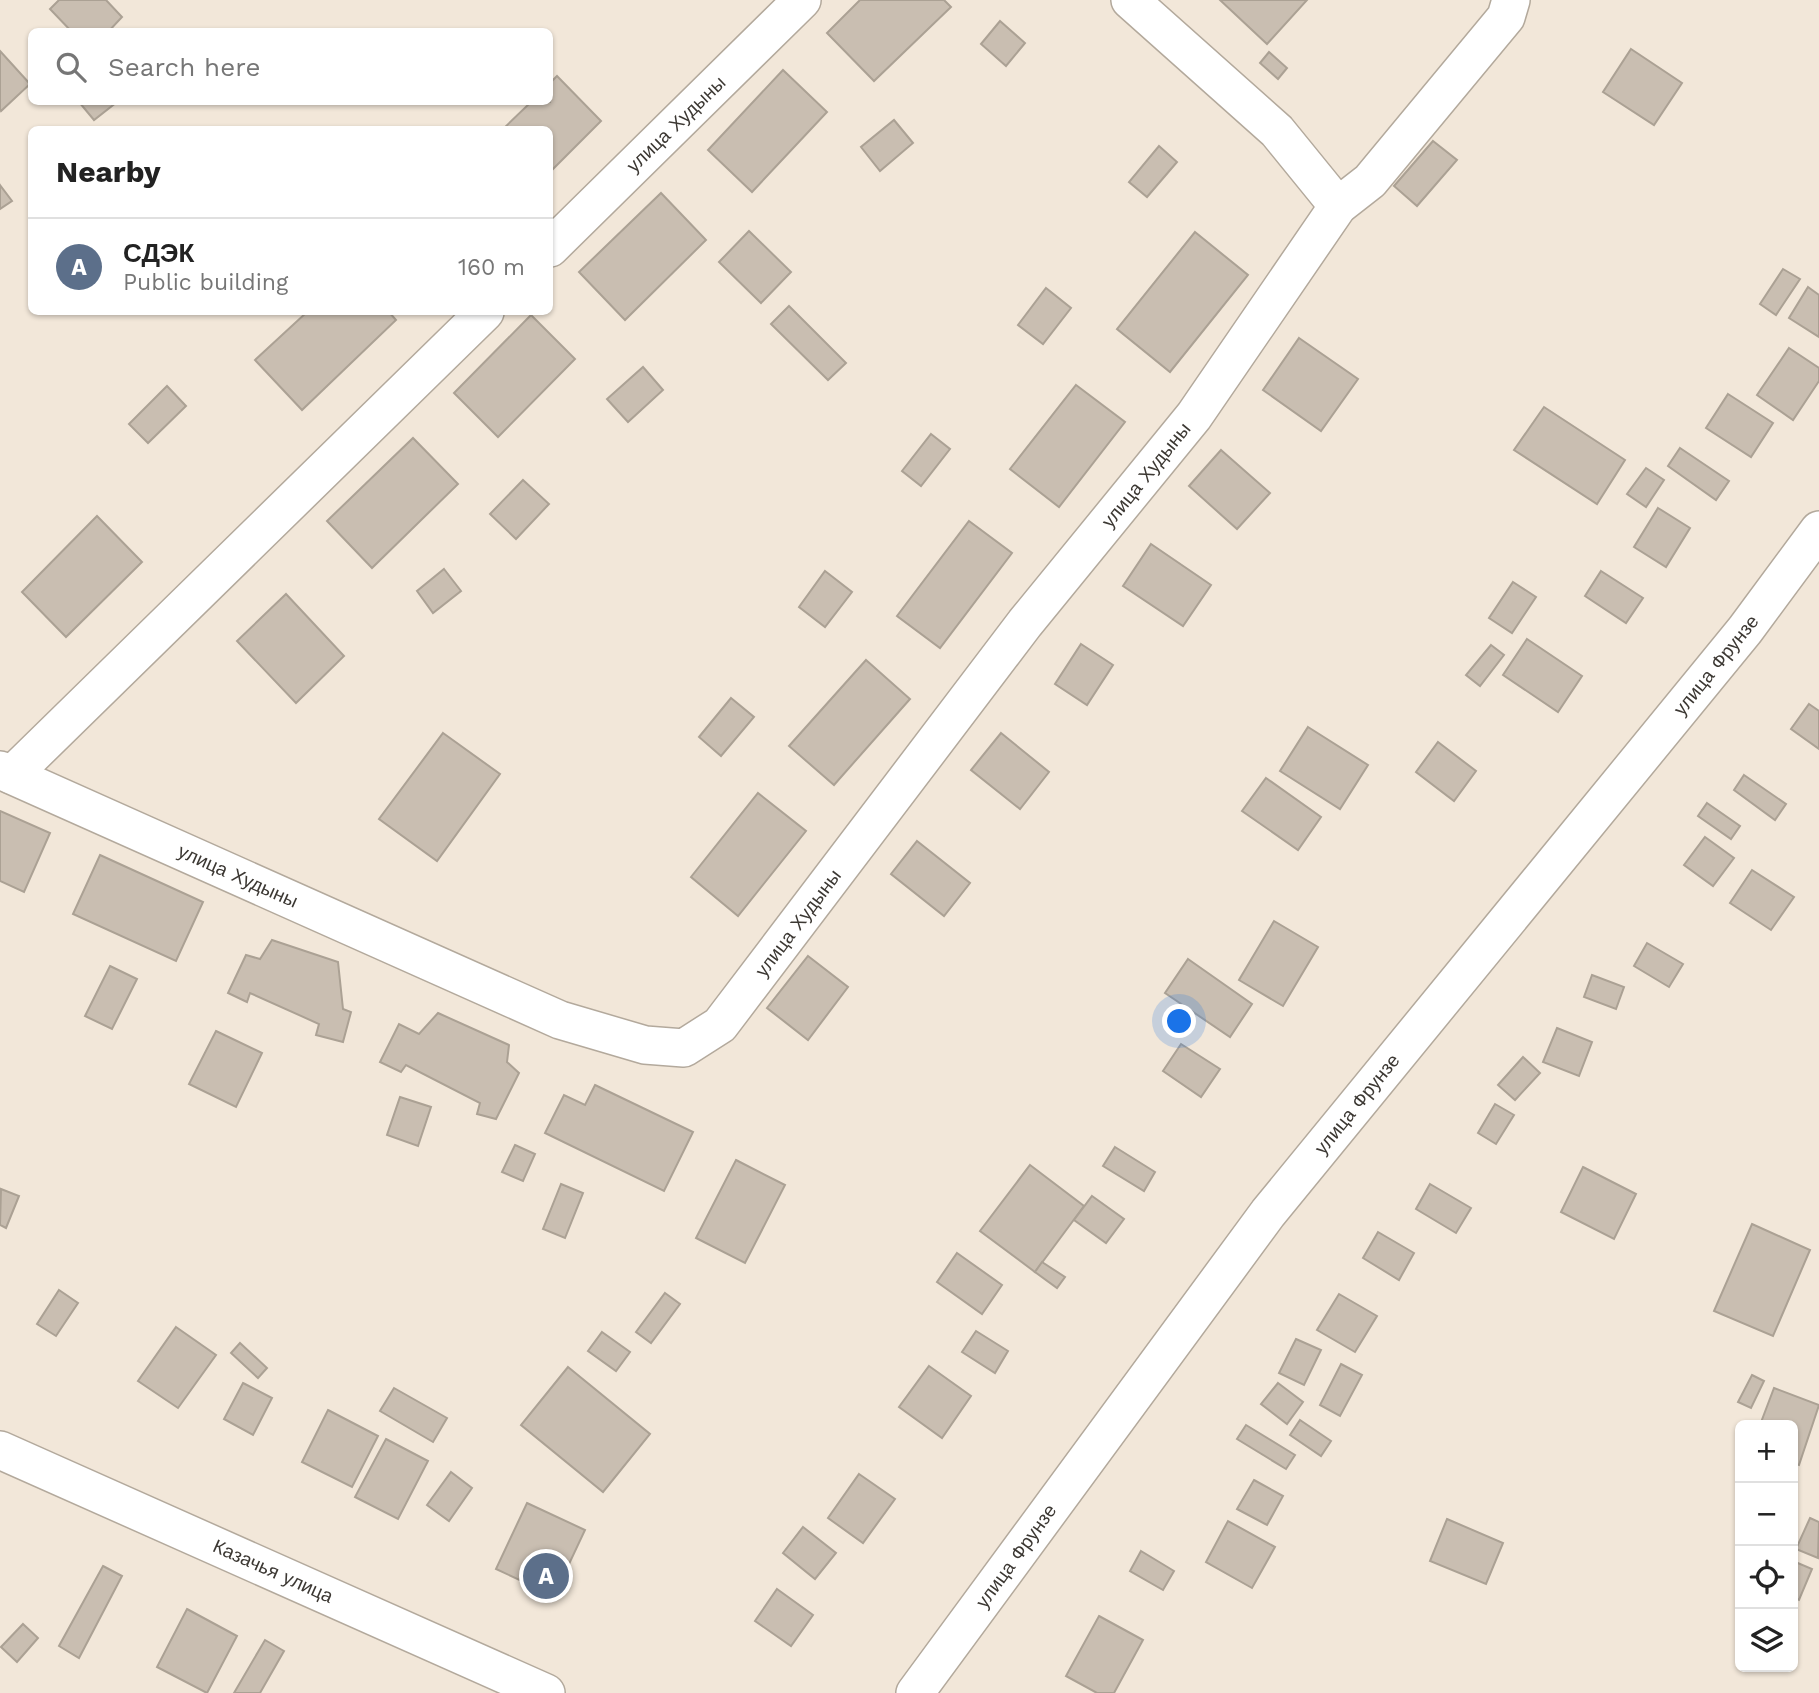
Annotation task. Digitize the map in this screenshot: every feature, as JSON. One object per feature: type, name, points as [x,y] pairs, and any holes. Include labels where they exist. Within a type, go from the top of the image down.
[{"type":"street","name":"улица Худыны","points":[[553,245],[802,0]]},
{"type":"street","points":[[1130,0],[1278,131],[1338,206]]},
{"type":"street","name":"улица Худыны","points":[[482,315],[6,772],[560,1020],[645,1045],[684,1048],[720,1025],[1025,624],[1194,416],[1338,206],[1370,181],[1506,17],[1511,0]]},
{"type":"street","name":"улица Фрунзе","points":[[915,1693],[1268,1213],[1745,630],[1819,530]]},
{"type":"street","name":"Казачья улица","points":[[0,1450],[546,1693]]},
{"type":"building","points":[[59,0],[106,0],[122,17],[112,28],[68,28],[50,9]]},
{"type":"building","points":[[860,0],[944,0],[951,7],[874,81],[827,33]]},
{"type":"building","points":[[1220,0],[1307,0],[1267,44]]},
{"type":"building","points":[[1000,21],[1025,43],[1006,66],[981,44]]},
{"type":"building","points":[[1631,49],[1682,83],[1654,125],[1603,92]]},
{"type":"building","points":[[0,51],[28,82],[28,86],[1,111]]},
{"type":"building","points":[[1269,52],[1287,68],[1278,79],[1260,63]]},
{"type":"building","points":[[783,70],[827,112],[752,192],[708,150]]},
{"type":"building","points":[[557,76],[601,121],[553,169],[553,126],[506,126],[528,105],[553,105],[553,80]]},
{"type":"building","points":[[82,105],[113,105],[94,120]]},
{"type":"building","points":[[894,120],[913,143],[880,171],[861,147]]},
{"type":"building","points":[[1433,141],[1457,160],[1417,206],[1394,186]]},
{"type":"building","points":[[1159,146],[1177,162],[1147,197],[1129,182]]},
{"type":"building","points":[[0,185],[12,201],[0,209]]},
{"type":"building","points":[[661,193],[706,240],[625,320],[579,272]]},
{"type":"building","points":[[749,231],[791,272],[761,303],[719,262]]},
{"type":"building","points":[[1195,232],[1248,275],[1170,372],[1117,329]]},
{"type":"building","points":[[1783,269],[1800,279],[1776,315],[1760,304]]},
{"type":"building","points":[[1808,287],[1819,295],[1819,337],[1789,318]]},
{"type":"building","points":[[1046,288],[1071,308],[1043,344],[1018,325]]},
{"type":"building","points":[[789,306],[846,363],[828,380],[771,324]]},
{"type":"building","points":[[304,315],[392,315],[396,320],[302,410],[255,360]]},
{"type":"building","points":[[531,315],[575,359],[498,437],[454,393]]},
{"type":"building","points":[[1299,338],[1358,379],[1321,431],[1263,390]]},
{"type":"building","points":[[1789,348],[1819,368],[1819,381],[1793,420],[1757,395]]},
{"type":"building","points":[[643,367],[663,390],[628,422],[607,399]]},
{"type":"building","points":[[1076,385],[1125,422],[1059,507],[1010,469]]},
{"type":"building","points":[[167,386],[186,406],[148,443],[129,424]]},
{"type":"building","points":[[1728,394],[1773,423],[1751,457],[1706,428]]},
{"type":"building","points":[[1544,407],[1625,460],[1597,504],[1514,450]]},
{"type":"building","points":[[931,434],[950,449],[921,486],[902,471]]},
{"type":"building","points":[[413,438],[458,484],[372,568],[327,521]]},
{"type":"building","points":[[1680,448],[1729,481],[1716,500],[1668,466]]},
{"type":"building","points":[[1221,450],[1270,493],[1237,529],[1189,486]]},
{"type":"building","points":[[1646,468],[1664,480],[1646,507],[1627,494]]},
{"type":"building","points":[[523,480],[549,504],[516,539],[490,514]]},
{"type":"building","points":[[1658,508],[1690,528],[1666,567],[1634,547]]},
{"type":"building","points":[[97,516],[142,562],[66,637],[22,592]]},
{"type":"building","points":[[969,521],[1012,553],[940,648],[897,616]]},
{"type":"building","points":[[1151,544],[1211,585],[1183,626],[1123,586]]},
{"type":"building","points":[[444,569],[461,591],[433,613],[417,591]]},
{"type":"building","points":[[825,571],[852,592],[825,627],[799,607]]},
{"type":"building","points":[[1601,571],[1643,598],[1626,623],[1585,596]]},
{"type":"building","points":[[1513,582],[1536,597],[1512,633],[1489,618]]},
{"type":"building","points":[[286,594],[344,656],[296,703],[237,641]]},
{"type":"building","points":[[1527,639],[1582,676],[1558,712],[1503,675]]},
{"type":"building","points":[[1081,644],[1113,665],[1087,705],[1055,684]]},
{"type":"building","points":[[1491,645],[1504,655],[1480,686],[1466,675]]},
{"type":"building","points":[[866,660],[910,699],[834,785],[789,746]]},
{"type":"building","points":[[731,698],[754,717],[721,756],[699,737]]},
{"type":"building","points":[[1809,704],[1819,711],[1819,749],[1791,729]]},
{"type":"building","points":[[1308,727],[1368,765],[1340,809],[1280,771]]},
{"type":"building","points":[[443,733],[500,774],[437,861],[379,819]]},
{"type":"building","points":[[1001,733],[1049,772],[1020,809],[971,770]]},
{"type":"building","points":[[1438,742],[1476,771],[1454,801],[1416,772]]},
{"type":"building","points":[[1744,775],[1786,804],[1775,820],[1734,790]]},
{"type":"building","points":[[1266,778],[1321,817],[1298,850],[1242,811]]},
{"type":"building","points":[[758,793],[806,831],[738,916],[691,877]]},
{"type":"building","points":[[1707,803],[1740,826],[1731,839],[1698,816]]},
{"type":"building","points":[[0,811],[50,833],[24,892],[0,881]]},
{"type":"building","points":[[1705,837],[1734,858],[1713,886],[1684,865]]},
{"type":"building","points":[[917,841],[970,883],[944,916],[891,874]]},
{"type":"building","points":[[100,855],[203,902],[176,961],[73,914]]},
{"type":"building","points":[[1752,870],[1794,897],[1771,930],[1730,903]]},
{"type":"building","points":[[1274,921],[1318,947],[1283,1006],[1239,980]]},
{"type":"building","points":[[272,940],[338,962],[343,1009],[351,1012],[343,1042],[316,1035],[319,1024],[250,993],[247,1002],[228,993],[246,955],[260,959]]},
{"type":"building","points":[[1647,943],[1683,964],[1669,987],[1634,966]]},
{"type":"building","points":[[808,956],[848,987],[808,1040],[767,1008]]},
{"type":"building","points":[[1188,959],[1252,1004],[1230,1037],[1165,993]]},
{"type":"building","points":[[110,966],[137,979],[112,1029],[85,1016]]},
{"type":"building","points":[[1592,975],[1624,987],[1616,1009],[1584,997]]},
{"type":"building","points":[[438,1013],[509,1045],[507,1062],[519,1073],[496,1119],[477,1114],[480,1103],[406,1065],[401,1072],[380,1062],[399,1024],[419,1034]]},
{"type":"building","points":[[1557,1028],[1592,1042],[1579,1076],[1543,1062]]},
{"type":"building","points":[[216,1031],[262,1053],[236,1107],[189,1084]]},
{"type":"building","points":[[1181,1044],[1220,1069],[1201,1097],[1163,1071]]},
{"type":"building","points":[[1523,1057],[1540,1073],[1515,1100],[1498,1085]]},
{"type":"building","points":[[595,1085],[693,1132],[664,1191],[545,1133],[564,1095],[585,1105]]},
{"type":"building","points":[[400,1097],[431,1107],[418,1146],[387,1135]]},
{"type":"building","points":[[1495,1104],[1514,1115],[1496,1144],[1478,1133]]},
{"type":"building","points":[[515,1145],[535,1154],[523,1181],[502,1172]]},
{"type":"building","points":[[1115,1147],[1155,1172],[1144,1191],[1103,1166]]},
{"type":"building","points":[[736,1160],[785,1185],[745,1263],[696,1238]]},
{"type":"building","points":[[1030,1165],[1084,1206],[1035,1272],[980,1231]]},
{"type":"building","points":[[1583,1167],[1636,1194],[1614,1239],[1561,1212]]},
{"type":"building","points":[[561,1184],[583,1193],[565,1238],[543,1229]]},
{"type":"building","points":[[1430,1184],[1471,1208],[1456,1233],[1416,1209]]},
{"type":"building","points":[[1,1189],[19,1196],[6,1228],[0,1225]]},
{"type":"building","points":[[1092,1196],[1124,1219],[1106,1243],[1074,1220]]},
{"type":"building","points":[[1752,1224],[1810,1250],[1773,1336],[1714,1311]]},
{"type":"building","points":[[1378,1232],[1414,1253],[1399,1280],[1363,1258]]},
{"type":"building","points":[[957,1253],[1002,1285],[982,1314],[937,1282]]},
{"type":"building","points":[[1042,1262],[1065,1277],[1057,1288],[1035,1272]]},
{"type":"building","points":[[59,1290],[78,1303],[56,1336],[37,1324]]},
{"type":"building","points":[[665,1293],[680,1304],[651,1343],[636,1332]]},
{"type":"building","points":[[1339,1294],[1377,1316],[1355,1352],[1317,1330]]},
{"type":"building","points":[[176,1327],[216,1355],[178,1408],[138,1381]]},
{"type":"building","points":[[976,1331],[1008,1351],[995,1373],[962,1352]]},
{"type":"building","points":[[602,1332],[630,1352],[616,1371],[588,1351]]},
{"type":"building","points":[[1296,1339],[1321,1350],[1304,1385],[1279,1373]]},
{"type":"building","points":[[240,1343],[267,1368],[258,1378],[231,1353]]},
{"type":"building","points":[[1341,1364],[1362,1375],[1340,1416],[1320,1405]]},
{"type":"building","points":[[929,1366],[971,1396],[942,1438],[899,1407]]},
{"type":"building","points":[[568,1367],[650,1434],[603,1492],[521,1425]]},
{"type":"building","points":[[1752,1375],[1764,1381],[1751,1408],[1738,1402]]},
{"type":"building","points":[[243,1383],[272,1398],[253,1435],[224,1419]]},
{"type":"building","points":[[1278,1383],[1303,1402],[1287,1424],[1261,1404]]},
{"type":"building","points":[[394,1388],[447,1418],[433,1442],[380,1411]]},
{"type":"building","points":[[1774,1388],[1819,1405],[1799,1465],[1798,1420],[1762,1420]]},
{"type":"building","points":[[328,1410],[378,1436],[352,1487],[302,1462]]},
{"type":"building","points":[[1300,1420],[1331,1441],[1321,1456],[1290,1435]]},
{"type":"building","points":[[1246,1425],[1295,1455],[1286,1469],[1237,1439]]},
{"type":"building","points":[[386,1439],[428,1461],[398,1519],[355,1497]]},
{"type":"building","points":[[451,1472],[472,1488],[449,1521],[427,1505]]},
{"type":"building","points":[[859,1474],[895,1499],[863,1543],[828,1518]]},
{"type":"building","points":[[1254,1480],[1283,1496],[1267,1525],[1237,1509]]},
{"type":"building","points":[[527,1503],[585,1530],[554,1596],[496,1569]]},
{"type":"building","points":[[1810,1518],[1819,1522],[1818,1558],[1798,1550]]},
{"type":"building","points":[[1447,1519],[1503,1543],[1486,1584],[1430,1561]]},
{"type":"building","points":[[1228,1521],[1275,1547],[1252,1588],[1206,1562]]},
{"type":"building","points":[[803,1527],[836,1553],[815,1579],[783,1553]]},
{"type":"building","points":[[1141,1551],[1174,1571],[1163,1590],[1130,1571]]},
{"type":"building","points":[[1798,1563],[1812,1569],[1798,1600]]},
{"type":"building","points":[[103,1566],[122,1576],[79,1658],[59,1646]]},
{"type":"building","points":[[777,1589],[813,1615],[791,1646],[755,1621]]},
{"type":"building","points":[[187,1609],[237,1636],[207,1693],[157,1667]]},
{"type":"building","points":[[1099,1616],[1143,1640],[1114,1693],[1097,1693],[1066,1676]]},
{"type":"building","points":[[23,1624],[38,1638],[17,1662],[1,1647]]},
{"type":"building","points":[[265,1640],[284,1651],[260,1693],[234,1693]]},
{"type":"place","name":"СДЭК","points":[[546,1576]]}]
